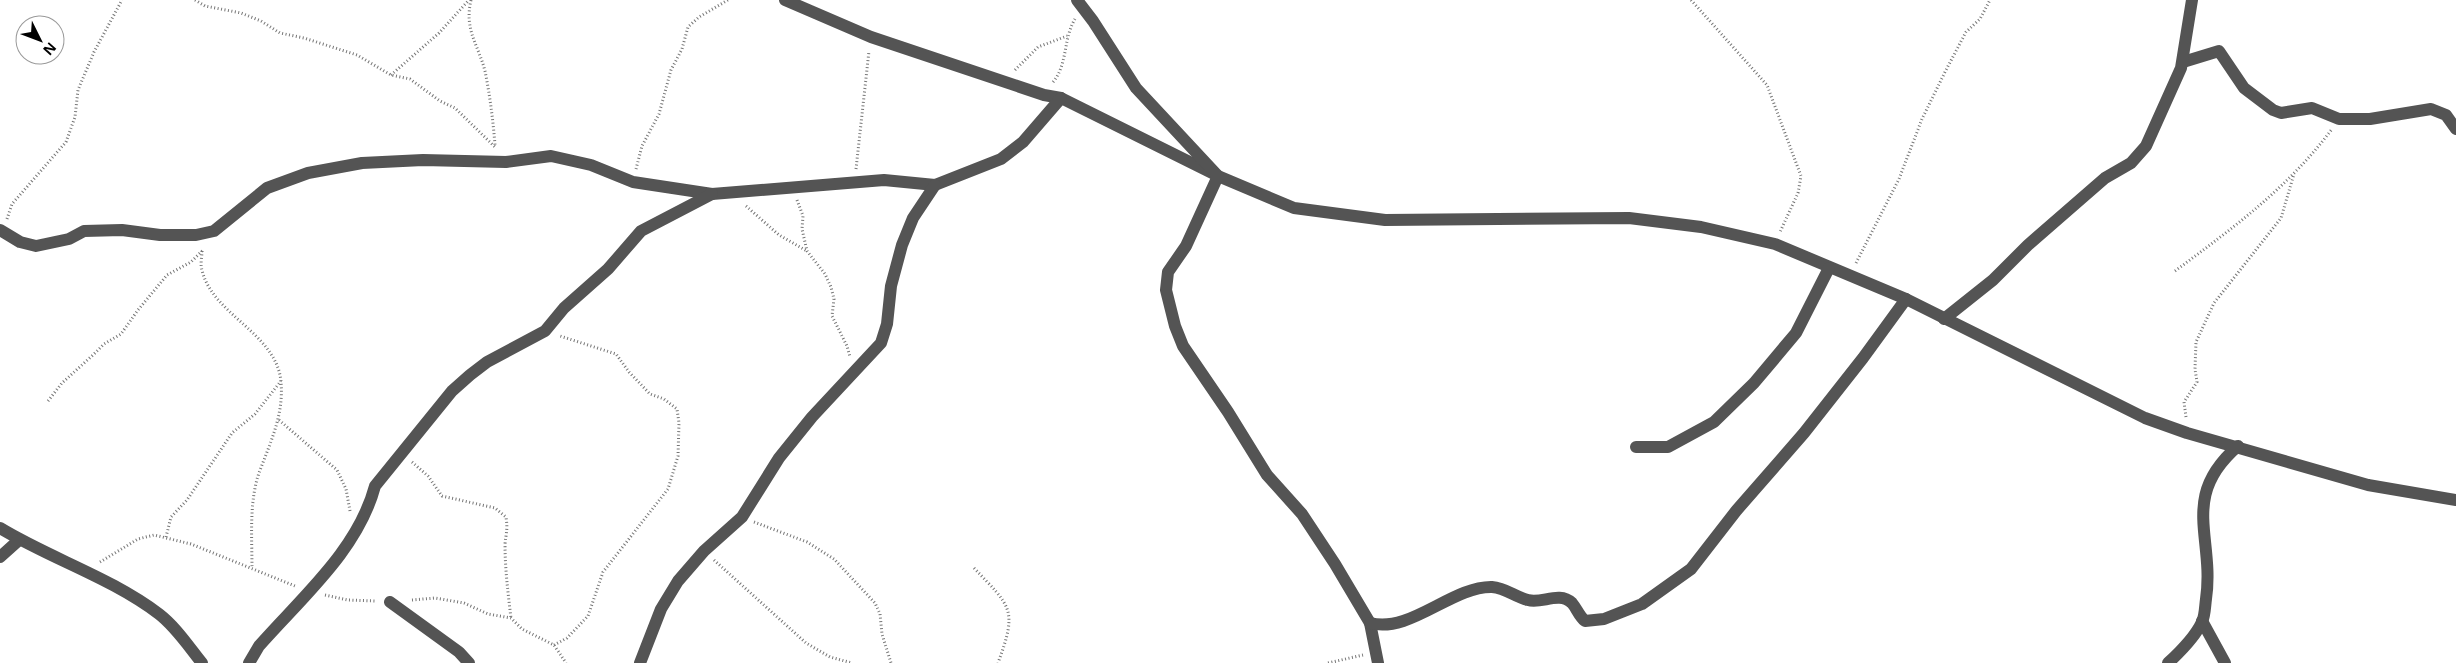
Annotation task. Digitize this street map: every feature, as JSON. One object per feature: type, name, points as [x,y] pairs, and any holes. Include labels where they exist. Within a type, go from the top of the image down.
[{"type":"street","points":[[786,0],[871,37],[1044,95],[1060,98],[1218,176],[1294,208],[1385,220],[1630,218],[1701,227],[1774,244],[1849,277],[1906,299],[2145,418],[2187,433],[2238,446],[2368,485],[2456,500]]},
{"type":"street","points":[[1944,319],[1993,280],[2028,245],[2098,184],[2131,163],[2146,146],[2170,98],[2183,62],[2192,0]]},
{"type":"street","points":[[1081,3],[1136,88],[1218,176]]},
{"type":"street","points":[[2183,62],[2219,51],[2244,88],[2272,110],[2281,113],[2312,108],[2340,119],[2370,119],[2431,109],[2446,115],[2456,128]]},
{"type":"street","points":[[1,231],[20,242],[36,246],[69,239],[84,231],[122,230],[160,235],[196,235],[215,231],[267,188],[308,173],[371,162],[422,160],[506,162],[551,156],[591,165],[633,182],[712,194],[884,180],[935,185],[1001,159],[1023,142],[1060,98]]},
{"type":"street","points":[[1218,176],[1186,246],[1168,272],[1166,290],[1175,326],[1183,346],[1228,412],[1266,475],[1302,514],[1370,623],[1377,657]]},
{"type":"street","points":[[640,663],[661,609],[678,581],[704,551],[742,517],[780,458],[812,417],[881,343],[887,324],[891,286],[902,245],[913,218],[935,185]]},
{"type":"street","points":[[249,663],[260,646],[354,536],[370,503],[374,486],[452,391],[488,362],[545,331],[564,308],[608,269],[642,231],[712,194]]},
{"type":"street","points":[[1636,447],[1668,447],[1714,422],[1754,383],[1796,333],[1830,268]]},
{"type":"street","points":[[1370,623],[1380,626],[1390,624],[1429,610],[1468,592],[1492,587],[1510,591],[1532,601],[1556,597],[1565,599],[1571,603],[1580,617],[1592,622],[1642,604],[1691,568],[1736,511],[1822,410],[1906,299]]},
{"type":"street","points":[[2168,663],[2181,651],[2202,621],[2207,589],[2202,514],[2205,496],[2211,475],[2221,460],[2238,446]]},
{"type":"street","points":[[0,528],[19,540],[96,574],[159,614],[202,663]]},
{"type":"street","points":[[0,557],[19,540]]},
{"type":"street","points":[[390,602],[458,652],[468,663]]},
{"type":"street","points":[[2202,621],[2224,663]]},
{"type":"path","points":[[1,231],[12,204],[66,142],[75,117],[78,90],[94,52],[122,0]]},
{"type":"path","points":[[195,0],[205,6],[241,13],[260,20],[280,33],[304,38],[357,55],[391,75],[410,79],[440,101],[454,108],[495,147],[506,162]]},
{"type":"path","points":[[391,75],[439,33],[470,0]]},
{"type":"path","points":[[470,0],[467,20],[484,69],[491,104],[495,147]]},
{"type":"path","points":[[633,182],[642,146],[660,114],[671,70],[682,49],[688,27],[699,17],[728,0]]},
{"type":"path","points":[[1691,0],[1766,85],[1801,176],[1798,192],[1774,244]]},
{"type":"path","points":[[1849,277],[1899,179],[1922,119],[1946,70],[1966,32],[1980,19],[1990,0]]},
{"type":"path","points":[[1044,95],[1060,74],[1068,36],[1081,3]]},
{"type":"path","points":[[1005,82],[1038,46],[1068,36]]},
{"type":"path","points":[[854,182],[871,37]]},
{"type":"path","points":[[2175,271],[2263,205],[2316,150],[2340,119]]},
{"type":"path","points":[[2187,433],[2184,402],[2197,382],[2195,369],[2196,342],[2214,303],[2281,218],[2294,174]]},
{"type":"path","points":[[793,187],[803,216],[802,229],[807,251]]},
{"type":"path","points":[[730,192],[780,235],[807,251],[825,274],[834,299],[832,316],[850,354],[849,377]]},
{"type":"path","points":[[48,401],[62,383],[104,344],[121,334],[138,310],[167,276],[191,262],[211,241],[215,231]]},
{"type":"path","points":[[202,251],[201,269],[214,295],[242,321],[269,351],[281,381],[279,420],[259,473],[256,490],[252,568]]},
{"type":"path","points":[[545,331],[616,354],[629,372],[650,394],[664,399],[677,410],[679,423],[678,456],[668,489],[604,572],[588,616],[567,638],[554,645]]},
{"type":"path","points":[[166,538],[171,517],[187,500],[232,433],[255,414],[281,381]]},
{"type":"path","points":[[279,420],[337,470],[342,478],[354,536]]},
{"type":"path","points":[[402,454],[428,476],[442,496],[495,508],[506,517],[508,532],[505,544],[506,582],[511,618]]},
{"type":"path","points":[[742,517],[807,542],[834,559],[875,603],[880,614],[882,634],[891,663]]},
{"type":"path","points":[[704,551],[806,643],[830,656],[852,663]]},
{"type":"path","points":[[974,568],[1005,601],[1010,613],[1005,645],[998,663]]},
{"type":"path","points":[[1328,663],[1355,658],[1377,657]]}]
